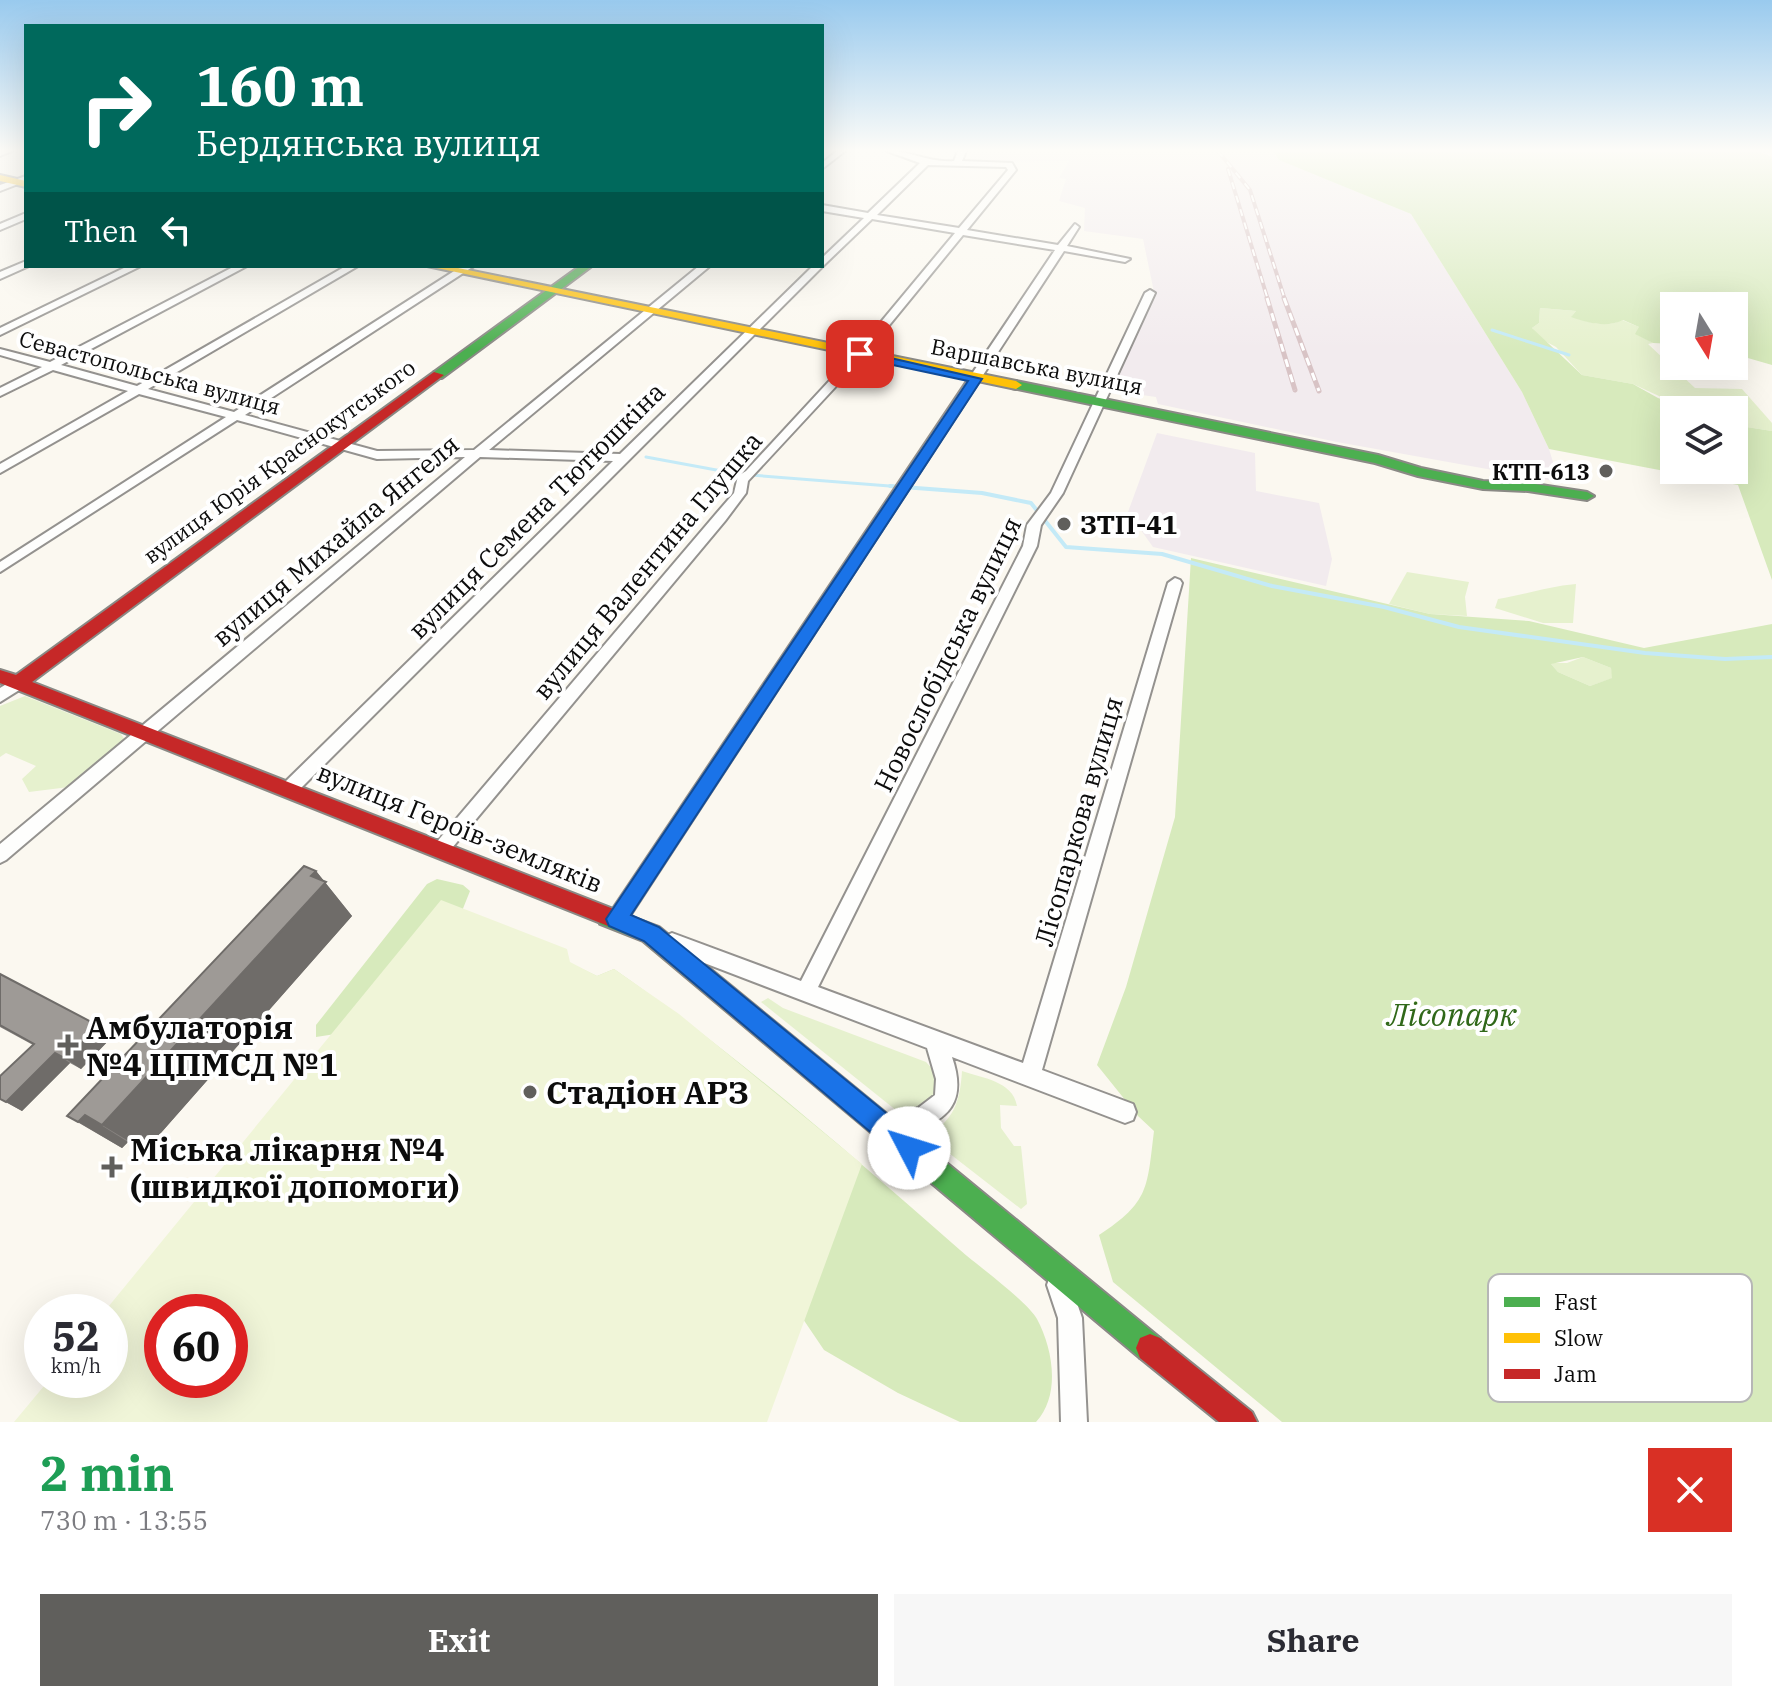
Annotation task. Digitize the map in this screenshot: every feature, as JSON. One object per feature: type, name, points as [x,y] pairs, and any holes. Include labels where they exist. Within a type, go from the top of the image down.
[{"type":"street","points":[[0,227],[23,217]]},
{"type":"street","name":"вулиця Семена Тютюшкіна","points":[[824,260],[868,217]]},
{"type":"street","points":[[877,217],[1125,259]]},
{"type":"street","name":"вулиця Валентина Глушка","points":[[441,849],[720,518],[740,493],[742,479],[860,354],[973,217]]},
{"type":"street","points":[[617,919],[1075,227]]},
{"type":"street","points":[[0,276],[24,265]]},
{"type":"street","points":[[0,332],[132,268]]},
{"type":"street","points":[[0,393],[238,268]]},
{"type":"street","points":[[0,469],[350,268]]},
{"type":"street","name":"вулиця Юрія Краснокутського","points":[[0,696],[9,680],[584,268]]},
{"type":"street","name":"вулиця Михайла Янгеля","points":[[0,855],[703,268]]},
{"type":"street","name":"вулиця Семена Тютюшкіна","points":[[289,789],[816,268]]},
{"type":"street","points":[[0,568],[465,269]]},
{"type":"street","name":"Варшавська вулиця","points":[[465,269],[975,379],[1378,459],[1418,472],[1483,485],[1528,487],[1587,496]]},
{"type":"street","name":"Новослобідська вулиця","points":[[805,993],[1030,546],[1028,536],[1032,525],[1045,514],[1057,493],[1150,293]]},
{"type":"street","name":"Севастопольська вулиця","points":[[0,352],[377,455],[590,454],[622,458]]},
{"type":"street","name":"Лісопаркова вулиця","points":[[1030,1075],[1175,583]]},
{"type":"street","name":"вулиця Героїв-земляків","points":[[9,680],[651,934],[1125,1112]]},
{"type":"street","points":[[651,934],[1055,1272],[1242,1422]]},
{"type":"street","points":[[885,1128],[927,1116],[945,1101],[949,1079],[935,1041]]},
{"type":"street","points":[[1055,1272],[1070,1318],[1074,1422]]},
{"type":"shaded area","points":[[1085,217],[1413,217],[1522,392],[1549,449],[1559,482],[1337,442],[1158,404],[1156,397],[1142,395],[1143,388],[1113,384],[1154,292],[1143,239],[1084,231]]},
{"type":"shaded area","points":[[1157,433],[1255,453],[1256,491],[1319,503],[1332,559],[1326,586],[1153,547],[1128,512]]},
{"type":"green space","points":[[1413,217],[1772,217],[1772,365],[1748,358],[1748,292],[1660,292],[1660,343],[1635,334],[1639,327],[1623,320],[1591,323],[1571,317],[1576,311],[1540,308],[1539,323],[1532,328],[1582,375],[1633,384],[1660,399],[1660,470],[1549,449],[1522,392]]},
{"type":"green space","points":[[1540,308],[1576,311],[1572,316],[1591,322],[1610,324],[1622,320],[1639,327],[1645,338],[1653,343],[1648,344],[1660,355],[1660,380],[1686,380],[1695,388],[1742,389],[1772,423],[1772,431],[1748,427],[1748,396],[1660,397],[1633,384],[1582,375],[1556,347],[1541,339],[1532,328],[1539,323]]},
{"type":"green space","points":[[1748,427],[1772,431],[1772,580],[1738,485],[1733,484],[1748,484]]},
{"type":"green space","name":"Лісопарк","points":[[1191,558],[1430,614],[1529,621],[1644,648],[1772,624],[1772,1422],[1282,1422],[1113,1282],[1099,1235],[1128,1213],[1143,1192],[1154,1131],[1097,1065],[1126,987],[1175,817]],"holes":[[[1583,657],[1611,668],[1612,678],[1590,686],[1558,672],[1551,664]]]},
{"type":"green space","points":[[1407,572],[1469,582],[1465,597],[1467,616],[1430,614],[1389,604]]},
{"type":"green space","points":[[1576,584],[1573,623],[1543,623],[1495,608],[1498,599]]},
{"type":"green space","points":[[1583,657],[1611,668],[1613,678],[1590,686],[1558,672],[1550,663],[1567,663]]},
{"type":"green space","points":[[25,696],[121,734],[125,740],[69,787],[29,792],[22,779],[36,766],[6,753],[0,757],[0,706]]},
{"type":"green space","points":[[437,879],[463,885],[470,891],[462,911],[597,976],[614,969],[659,1001],[791,1105],[1013,1294],[1037,1319],[1050,1358],[1052,1385],[1049,1399],[1036,1422],[960,1422],[898,1393],[824,1350],[803,1319],[774,1325],[342,1033],[316,1037],[316,1025],[427,884]]},
{"type":"green space","name":"Стадіон АРЗ","points":[[441,900],[567,949],[570,962],[597,976],[614,969],[679,1014],[862,1164],[767,1422],[14,1422],[34,1398],[128,1398],[128,1294],[119,1294]]},
{"type":"green space","points":[[768,998],[783,1008],[926,1062],[940,1077],[935,1099],[918,1111],[897,1111],[761,1002]]},
{"type":"green space","points":[[962,1071],[996,1082],[1010,1091],[1014,1098],[1017,1106],[1000,1105],[1001,1128],[1014,1146],[1021,1146],[1027,1204],[1021,1209],[927,1136],[944,1123],[954,1109]]},
{"type":"building","points":[[304,866],[316,871],[311,876],[326,882],[102,1125],[85,1115],[78,1122],[67,1116]]},
{"type":"building","name":"Амбулаторія №4 ЦПМСД №1","points":[[0,974],[99,1026],[66,1059],[55,1053],[6,1102],[0,1099],[0,1076],[34,1044],[0,1025]]},
{"type":"waterway","points":[[1492,330],[1569,355]]},
{"type":"waterway","points":[[646,457],[738,474],[915,488]]},
{"type":"waterway","points":[[890,486],[982,493],[1031,503],[1066,547],[1162,554],[1272,586],[1384,607],[1459,627],[1645,653],[1725,659],[1772,657]]},
{"type":"railway","points":[[1243,217],[1268,300]]},
{"type":"railway","points":[[1259,217],[1285,300]]},
{"type":"railway","points":[[1267,298],[1295,390]]},
{"type":"railway","points":[[1284,298],[1319,391]]},
{"type":"traffic: fast","points":[[438,375],[584,268]]},
{"type":"traffic: fast","points":[[1016,385],[1378,459],[1418,472],[1483,485],[1528,487],[1587,496]]},
{"type":"traffic: fast","points":[[608,917],[651,934],[1150,1348]]},
{"type":"traffic: slow","points":[[442,268],[1016,385]]},
{"type":"traffic: jam","points":[[18,683],[438,375]]},
{"type":"traffic: jam","points":[[0,676],[608,917]]},
{"type":"traffic: jam","points":[[1150,1348],[1242,1422]]},
{"type":"place","name":"КТП-613","points":[[1606,471]]},
{"type":"place","name":"ЗТП-41","points":[[1064,524]]},
{"type":"place","name":"Амбулаторія №4 ЦПМСД №1","points":[[68,1045]]},
{"type":"place","name":"Стадіон АРЗ","points":[[530,1092]]},
{"type":"place","name":"Міська лікарня №4 (швидкої допомоги)","points":[[112,1167]]},
{"type":"route","points":[[860,354],[975,379],[617,919],[651,934],[909,1148]]}]
